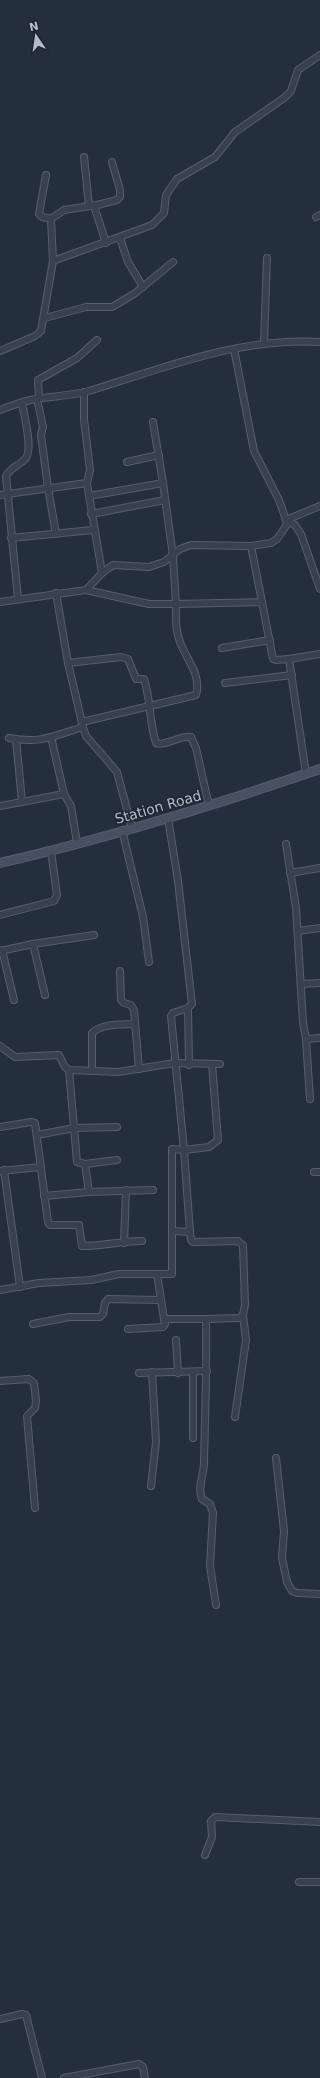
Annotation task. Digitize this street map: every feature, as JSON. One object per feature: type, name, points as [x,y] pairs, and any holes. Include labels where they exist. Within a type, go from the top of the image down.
[{"type":"main road","name":"Station Road","points":[[0,862],[51,850],[168,818],[320,769]]},
{"type":"street","points":[[53,261],[120,238],[152,225],[164,213],[166,195],[177,179],[215,157],[235,132],[284,98],[291,91],[298,70],[320,55]]},
{"type":"street","points":[[84,157],[89,206]]},
{"type":"street","points":[[46,175],[39,214],[42,217],[51,219],[64,210],[97,206],[117,200],[120,197],[120,190],[112,162]]},
{"type":"street","points":[[97,206],[95,209],[106,243]]},
{"type":"street","points":[[0,351],[38,334],[41,331],[45,318],[53,261],[51,219]]},
{"type":"street","points":[[120,238],[128,262],[143,287]]},
{"type":"street","points":[[264,344],[267,258]]},
{"type":"street","points":[[45,318],[86,307],[112,307],[143,287],[173,262]]},
{"type":"street","points":[[56,534],[41,435],[43,427],[38,399],[38,380],[76,358],[97,340]]},
{"type":"street","points":[[0,410],[38,399],[84,392],[174,363],[234,349],[264,344],[320,342]]},
{"type":"street","points":[[86,590],[102,573],[114,565],[149,568],[173,556],[180,549],[191,545],[251,546],[271,543],[277,539],[288,523],[279,500],[253,447],[234,349]]},
{"type":"street","points":[[84,392],[84,419],[90,470],[86,483],[93,530],[102,573]]},
{"type":"street","points":[[18,599],[6,476],[8,472],[26,459],[30,452],[22,403]]},
{"type":"street","points":[[9,738],[41,740],[82,725],[149,706],[196,695],[198,688],[196,674],[179,640],[175,623],[176,604],[173,556],[153,422]]},
{"type":"street","points":[[127,462],[159,455]]},
{"type":"street","points":[[89,496],[163,482]]},
{"type":"street","points":[[0,495],[86,483]]},
{"type":"street","points":[[91,514],[165,500]]},
{"type":"street","points":[[286,520],[320,506]]},
{"type":"street","points":[[286,520],[295,525],[301,534],[320,589]]},
{"type":"street","points":[[12,538],[93,530]]},
{"type":"street","points":[[251,546],[273,659],[289,659],[320,654]]},
{"type":"street","points":[[0,602],[86,590],[149,604],[262,602]]},
{"type":"street","points":[[56,593],[68,663],[82,725],[86,736],[117,772],[132,828]]},
{"type":"street","points":[[222,648],[270,640]]},
{"type":"street","points":[[68,663],[121,657],[128,659],[136,678],[144,679],[149,695],[149,706],[156,743],[163,744],[184,737],[191,737],[196,748],[209,806]]},
{"type":"street","points":[[289,659],[306,774]]},
{"type":"street","points":[[225,683],[292,675]]},
{"type":"street","points":[[51,737],[64,794],[71,806],[77,843]]},
{"type":"street","points":[[16,739],[22,802]]},
{"type":"street","points":[[0,806],[64,794]]},
{"type":"street","points":[[168,818],[190,975],[192,1004],[188,1008],[173,1013],[171,1016],[191,1240],[193,1242],[241,1242],[244,1251],[244,1315],[246,1340],[235,1417]]},
{"type":"street","points":[[122,830],[144,923],[149,962]]},
{"type":"street","points":[[286,844],[298,931],[303,1023],[306,1039],[310,1099]]},
{"type":"street","points":[[0,915],[54,901],[57,896],[51,850]]},
{"type":"street","points":[[290,873],[320,868]]},
{"type":"street","points":[[298,931],[320,928]]},
{"type":"street","points":[[14,1000],[1,951],[33,944],[94,936]]},
{"type":"street","points":[[33,944],[45,995]]},
{"type":"street","points":[[120,971],[121,1000],[133,1007],[139,1070]]},
{"type":"street","points":[[301,984],[320,983]]},
{"type":"street","points":[[188,1008],[189,1064]]},
{"type":"street","points":[[92,1071],[92,1033],[96,1029],[107,1026],[135,1024]]},
{"type":"street","points":[[306,1039],[320,1038]]},
{"type":"street","points":[[0,1046],[15,1057],[59,1055],[65,1067],[69,1070],[115,1072],[139,1070],[175,1063],[220,1064]]},
{"type":"street","points":[[0,1290],[38,1283],[91,1280],[119,1274],[172,1274],[172,1149],[184,1150],[209,1147],[218,1140],[212,1064]]},
{"type":"street","points":[[69,1070],[77,1162],[84,1164],[116,1160]]},
{"type":"street","points":[[0,1127],[34,1122],[48,1222],[53,1226],[80,1225],[82,1246],[124,1243],[127,1241],[142,1241]]},
{"type":"street","points":[[37,1135],[74,1128],[118,1128]]},
{"type":"street","points":[[84,1164],[89,1192]]},
{"type":"street","points":[[20,1287],[2,1170],[41,1167]]},
{"type":"street","points":[[124,1243],[126,1190]]},
{"type":"street","points":[[44,1196],[89,1192],[153,1190]]},
{"type":"street","points":[[172,1231],[190,1232]]},
{"type":"street","points":[[128,1329],[159,1328],[164,1326],[157,1274]]},
{"type":"street","points":[[33,1324],[69,1317],[100,1316],[103,1314],[105,1303],[108,1299],[160,1300]]},
{"type":"street","points":[[164,1319],[239,1318],[244,1315]]},
{"type":"street","points":[[206,1319],[207,1371],[204,1465],[200,1492],[202,1499],[210,1504],[213,1513],[210,1566],[216,1605]]},
{"type":"street","points":[[176,1340],[178,1373]]},
{"type":"street","points":[[139,1373],[207,1371]]},
{"type":"street","points":[[151,1486],[156,1442],[152,1372]]},
{"type":"street","points":[[193,1372],[193,1438]]},
{"type":"street","points":[[0,1381],[29,1379],[34,1383],[36,1401],[35,1408],[27,1416],[35,1508]]},
{"type":"street","points":[[276,1458],[284,1530],[282,1558],[287,1582],[292,1591],[297,1593],[320,1594]]},
{"type":"street","points":[[205,1855],[212,1837],[211,1820],[215,1818],[320,1822]]},
{"type":"street","points":[[299,1882],[320,1882]]},
{"type":"street","points":[[0,2019],[22,2014],[26,2015],[42,2078]]},
{"type":"street","points":[[64,2078],[139,2064],[142,2067],[146,2078]]}]
